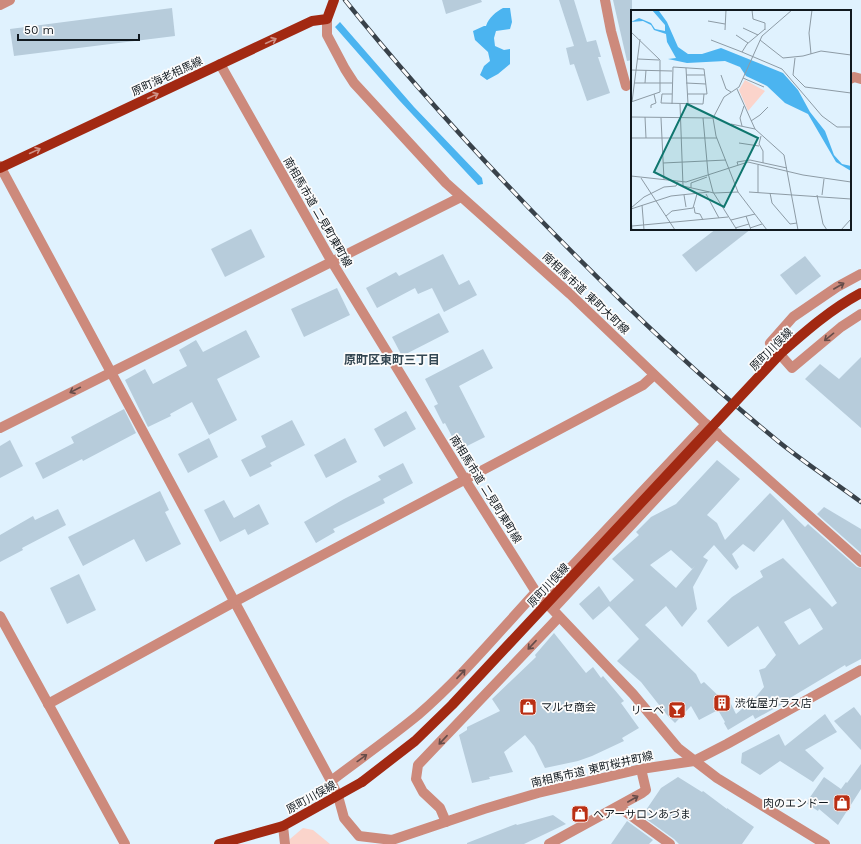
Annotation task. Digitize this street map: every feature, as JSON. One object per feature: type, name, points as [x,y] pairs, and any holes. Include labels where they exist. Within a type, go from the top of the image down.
[{"type":"main road","points":[[327,19],[334,0]]},
{"type":"main road","name":"原町海老相馬線","points":[[0,167],[312,21],[327,19]]},
{"type":"main road","name":"原町川俣線","points":[[219,844],[283,826],[362,782],[415,741],[452,705],[781,354],[809,328],[833,310],[861,293]]},
{"type":"street","points":[[0,5],[10,0]]},
{"type":"street","points":[[605,0],[611,31],[626,86]]},
{"type":"street","name":"南相馬市道 東町大町線","points":[[327,19],[327,34],[354,83],[461,197],[570,294],[706,424],[861,562]]},
{"type":"street","name":"南相馬市道 二見町東町線","points":[[220,64],[332,262],[465,480],[539,595],[632,694],[678,748],[717,778],[825,844]]},
{"type":"street","points":[[851,78],[861,79]]},
{"type":"street","name":"南相馬市道 東町桜井町線","points":[[0,167],[331,781],[338,796],[344,818],[359,836],[392,840],[484,809],[538,793],[641,769],[694,761],[861,670]]},
{"type":"street","points":[[0,428],[461,197]]},
{"type":"street","points":[[861,274],[837,287],[793,316],[770,342],[792,368],[841,327],[861,314]]},
{"type":"street","points":[[48,704],[234,602],[643,385],[654,375]]},
{"type":"street","points":[[331,781],[378,747],[419,714],[457,678],[706,424]]},
{"type":"street","points":[[446,822],[440,808],[423,792],[416,779],[418,765],[717,433]]},
{"type":"street","points":[[0,616],[124,844]]},
{"type":"street","points":[[549,844],[642,794],[646,790],[641,769]]},
{"type":"street","points":[[619,807],[670,844]]},
{"type":"street","points":[[283,826],[285,844]]},
{"type":"shaded area","points":[[303,828],[313,830],[330,844],[290,844],[290,839]]},
{"type":"water","points":[[503,8],[510,8],[512,22],[510,29],[496,31],[494,38],[495,46],[504,50],[510,49],[510,64],[498,74],[487,80],[480,75],[484,66],[490,61],[488,52],[475,40],[473,31],[486,26],[493,15]]},
{"type":"water","points":[[340,22],[414,107],[482,178],[483,184],[478,185],[399,100],[335,27]]},
{"type":"building","points":[[442,0],[481,0],[482,2],[446,14]]},
{"type":"building","points":[[559,0],[574,0],[587,42],[596,40],[601,57],[598,57],[610,93],[587,101],[574,64],[570,65],[566,48],[574,46]]},
{"type":"building","points":[[613,0],[632,0],[631,60],[627,61]]},
{"type":"building","points":[[172,8],[175,36],[14,56],[10,29]]},
{"type":"building","points":[[251,229],[265,257],[225,277],[211,249]]},
{"type":"building","points":[[715,230],[750,230],[696,272],[682,255]]},
{"type":"building","points":[[443,254],[459,285],[469,280],[477,295],[444,312],[432,288],[418,294],[415,288],[377,308],[366,288],[396,272],[399,276]]},
{"type":"building","points":[[805,256],[821,276],[796,295],[780,275]]},
{"type":"building","points":[[337,288],[350,315],[304,337],[291,309]]},
{"type":"building","points":[[439,313],[449,332],[402,356],[392,337]]},
{"type":"building","points":[[246,330],[260,357],[217,379],[237,420],[209,435],[192,402],[170,414],[171,416],[148,427],[125,380],[145,369],[153,384],[187,366],[179,350],[196,340],[203,352]]},
{"type":"building","points":[[483,349],[493,368],[459,386],[485,437],[459,450],[434,406],[438,404],[425,379]]},
{"type":"building","points":[[861,357],[861,428],[805,379],[820,364],[839,379]]},
{"type":"building","points":[[124,409],[136,433],[83,461],[82,459],[43,479],[35,463],[74,443],[71,437]]},
{"type":"building","points":[[406,411],[416,429],[384,447],[374,429]]},
{"type":"building","points":[[292,420],[305,445],[270,463],[272,466],[250,477],[241,460],[266,447],[261,436]]},
{"type":"building","points":[[209,438],[218,457],[188,473],[178,454]]},
{"type":"building","points":[[345,438],[357,462],[326,478],[314,455]]},
{"type":"building","points":[[10,440],[23,466],[0,478],[0,446]]},
{"type":"building","points":[[717,460],[740,479],[707,515],[717,523],[725,540],[770,493],[805,527],[808,524],[857,567],[861,568],[861,659],[846,667],[845,665],[785,701],[786,702],[755,719],[753,715],[728,730],[718,710],[699,720],[691,706],[675,723],[641,682],[617,661],[639,639],[609,606],[593,620],[579,604],[599,586],[610,602],[634,580],[612,559],[639,535],[636,532],[651,517],[676,504]],"holes":[[[783,519],[837,603],[832,607],[783,558],[760,571],[763,577],[732,597],[707,621],[728,647],[758,626],[776,655],[765,668],[759,670],[764,687],[755,698],[736,714],[730,702],[728,705],[704,682],[701,684],[696,674],[645,625],[666,606],[682,627],[697,609],[693,587],[708,560],[703,557],[714,545],[736,570],[739,567],[732,554],[743,544],[754,552]],[[671,550],[692,569],[695,566],[676,588],[650,565]],[[810,608],[823,629],[799,645],[784,622]]]},
{"type":"building","points":[[403,463],[413,483],[383,499],[385,503],[333,529],[335,532],[316,543],[304,522],[381,480],[378,476]]},
{"type":"building","points":[[160,491],[169,510],[165,512],[181,544],[146,562],[134,539],[83,566],[68,537]]},
{"type":"building","points":[[224,500],[234,518],[259,504],[269,524],[248,535],[245,529],[220,542],[204,510]]},
{"type":"building","points":[[824,507],[861,529],[861,553],[817,514]]},
{"type":"building","points":[[58,509],[66,525],[22,548],[23,550],[0,562],[0,535],[33,516],[35,520]]},
{"type":"building","points":[[79,574],[96,610],[67,624],[50,588]]},
{"type":"building","points":[[554,633],[586,673],[593,667],[601,678],[603,676],[624,701],[621,703],[639,728],[622,738],[624,741],[592,756],[578,761],[545,768],[534,746],[525,735],[504,752],[513,772],[489,777],[490,779],[472,783],[459,735],[467,730],[467,727],[500,711],[492,699],[536,657],[535,655]]},
{"type":"building","points":[[854,707],[861,716],[861,750],[834,721]]},
{"type":"building","points":[[825,714],[837,732],[805,750],[824,768],[813,782],[780,761],[760,775],[741,763],[742,753],[779,734],[785,746]]},
{"type":"building","points":[[861,764],[861,789],[838,825],[819,809],[818,811],[806,803],[824,777],[841,789]]},
{"type":"building","points":[[678,777],[702,792],[703,791],[754,827],[742,844],[679,844],[642,816],[661,788]]},
{"type":"building","points":[[553,815],[566,824],[524,844],[467,844],[516,824],[517,825]]},
{"type":"building","points":[[627,821],[653,840],[649,844],[611,844]]},
{"type":"railway","points":[[345,0],[412,81],[459,133],[530,209],[620,300],[746,415],[789,450],[861,502]]},
{"type":"place","name":"渋佐屋ガラス店","points":[[722,703]]},
{"type":"place","name":"マルセ商会","points":[[528,707]]},
{"type":"place","name":"リーベ","points":[[677,710]]},
{"type":"place","name":"肉のエンドー","points":[[842,803]]},
{"type":"place","name":"ヘアーサロンあづま","points":[[580,814]]},
{"type":"district","name":"原町区東町三丁目","points":[[392,360]]}]
